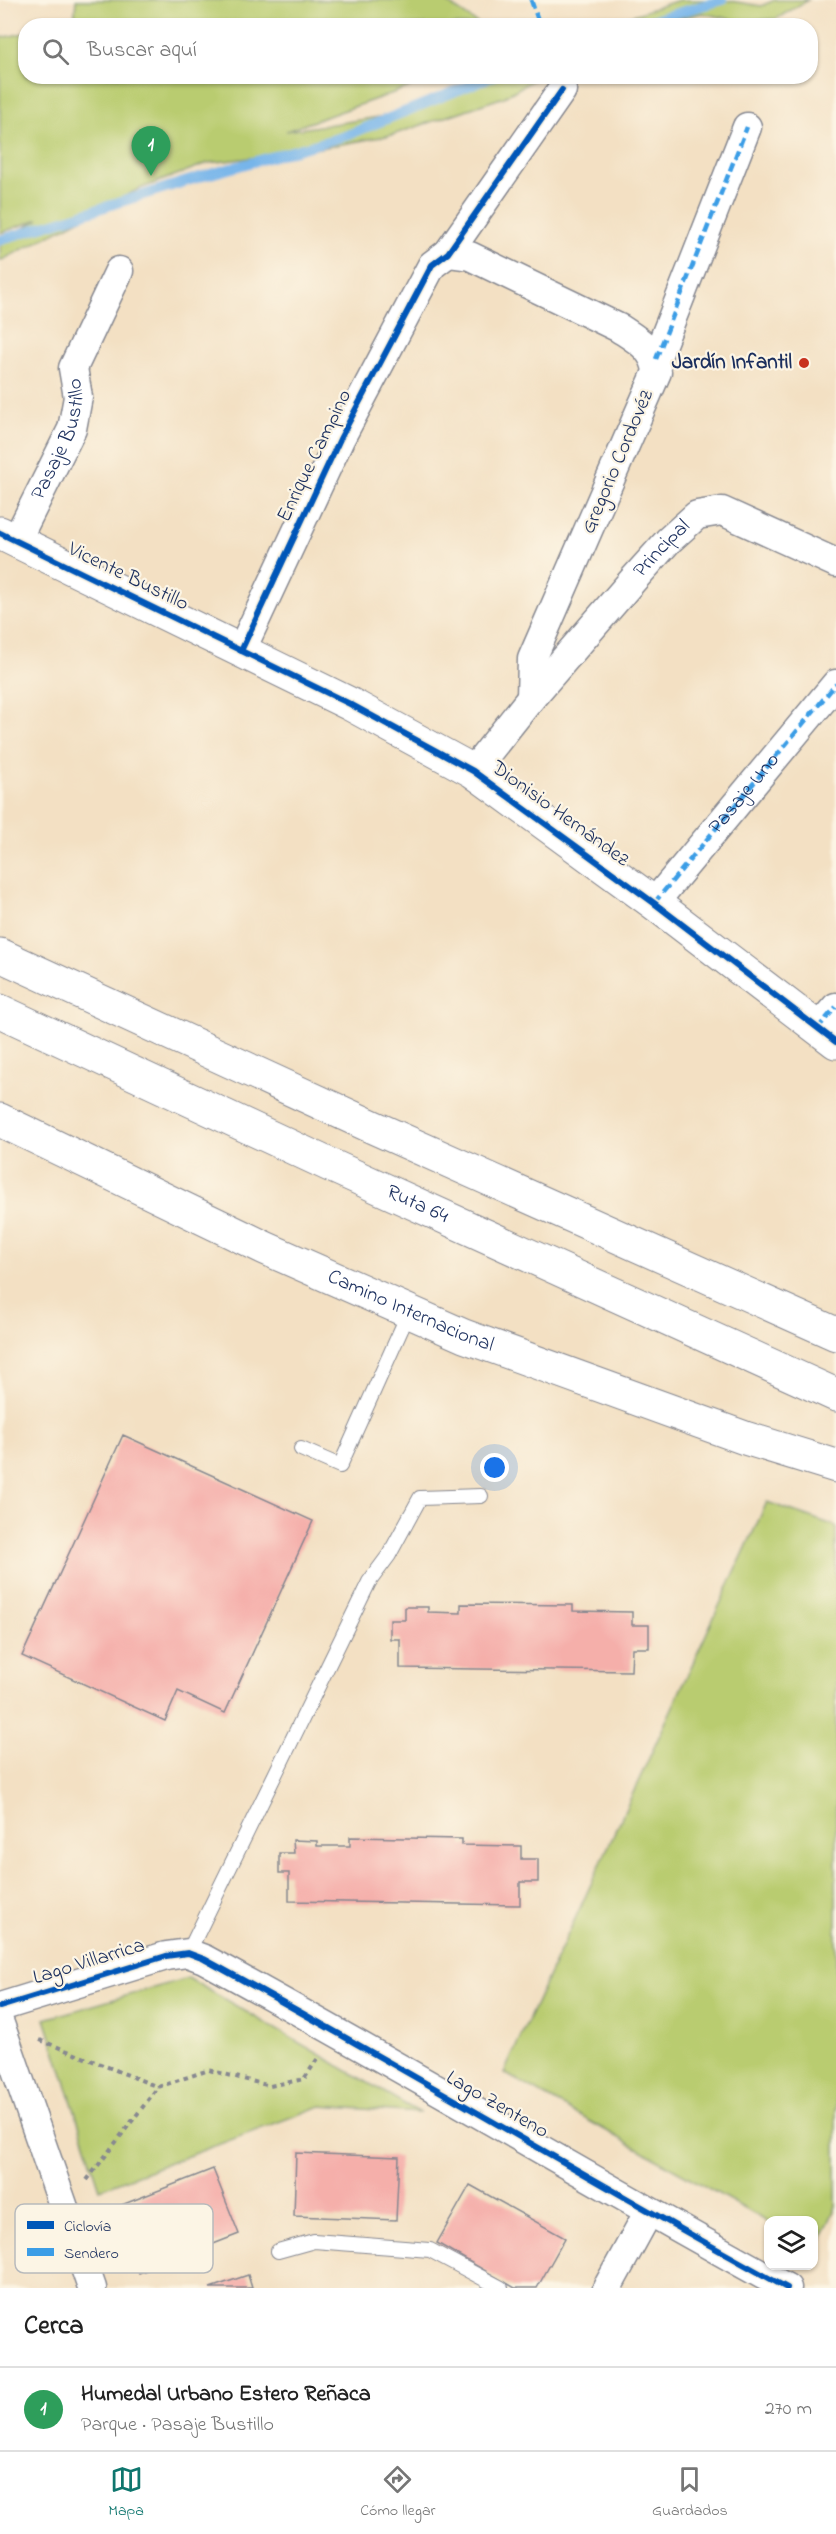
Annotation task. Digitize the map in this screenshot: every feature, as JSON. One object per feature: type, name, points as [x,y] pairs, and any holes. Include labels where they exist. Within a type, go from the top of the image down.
[{"type":"main road","name":"Vicente Bustillo","points":[[8,537],[241,651]]},
{"type":"main road","name":"Dionisio Hernández","points":[[241,651],[350,704],[473,771],[654,903],[830,1026]]},
{"type":"main road","points":[[0,955],[373,1127],[836,1334]]},
{"type":"main road","name":"Ruta 64","points":[[0,1011],[330,1165],[836,1395]]},
{"type":"main road","name":"Camino Internacional","points":[[0,1120],[265,1248],[476,1340],[746,1438],[836,1466]]},
{"type":"street","name":"Enrique Campino","points":[[241,651],[340,439],[432,265],[448,253],[562,90]]},
{"type":"street","name":"Gregorio Cordovéz","points":[[531,698],[532,659],[657,372],[656,359],[747,127]]},
{"type":"street","points":[[448,253],[470,256],[619,328],[643,343],[656,359]]},
{"type":"street","name":"Pasaje Bustillo","points":[[8,537],[72,429],[78,397],[73,368],[119,271]]},
{"type":"street","name":"Principal","points":[[531,698],[668,541],[697,515],[722,511],[836,562]]},
{"type":"street","name":"Pasaje Uno","points":[[654,903],[836,684]]},
{"type":"street","points":[[473,771],[531,698]]},
{"type":"street","name":"Lago Villarrica","points":[[0,2007],[166,1956],[188,1953]]},
{"type":"street","name":"Lago Zenteno","points":[[188,1953],[204,1959],[337,2031],[648,2213],[787,2288]]},
{"type":"street","points":[[0,2024],[63,2204]]},
{"type":"street","points":[[607,2288],[648,2213]]},
{"type":"street","points":[[87,2273],[92,2288]]},
{"type":"lane","points":[[301,1449],[340,1466],[409,1312]]},
{"type":"lane","points":[[188,1953],[369,1582],[389,1555],[420,1498],[481,1496]]},
{"type":"lane","points":[[278,2251],[314,2241],[430,2250],[501,2288]]},
{"type":"path","points":[[0,2024],[158,2088]]},
{"type":"path","points":[[69,2204],[158,2088],[209,2070],[270,2086],[303,2079],[337,2031]]},
{"type":"green space","points":[[76,0],[443,0],[470,18],[74,18]]},
{"type":"green space","points":[[679,0],[725,0],[761,6],[775,0],[808,0],[778,18],[725,18],[702,13],[680,18],[624,18]]},
{"type":"green space","points":[[18,34],[18,84],[418,84],[286,131],[406,113],[478,84],[526,84],[504,97],[392,135],[292,153],[208,163],[139,189],[0,261],[0,242],[39,219],[0,233],[0,38]]},
{"type":"green space","points":[[767,1502],[836,1526],[836,2206],[818,2247],[818,2216],[764,2216],[764,2220],[504,2073]]},
{"type":"green space","points":[[188,1978],[420,2113],[321,2106],[100,2189],[45,2019]]},
{"type":"building","points":[[123,1435],[313,1521],[225,1713],[178,1691],[165,1721],[22,1656]]},
{"type":"building","points":[[461,1604],[573,1605],[573,1611],[632,1612],[632,1625],[649,1625],[649,1648],[632,1648],[631,1671],[400,1668],[400,1639],[390,1639],[390,1620],[405,1620],[405,1607],[428,1607],[428,1612],[461,1613]]},
{"type":"building","points":[[350,1837],[462,1839],[462,1845],[521,1846],[521,1859],[538,1859],[538,1882],[520,1882],[520,1905],[289,1901],[289,1873],[279,1873],[279,1853],[294,1853],[293,1840],[317,1841],[317,1846],[350,1846]]},
{"type":"building","points":[[296,2153],[399,2157],[396,2220],[294,2216]]},
{"type":"building","points":[[213,2169],[239,2234],[213,2244],[213,2204],[124,2204]]},
{"type":"building","points":[[470,2185],[565,2238],[537,2288],[515,2288],[437,2243]]},
{"type":"building","points":[[248,2275],[252,2288],[210,2288]]},
{"type":"waterway","points":[[660,18],[722,0]]},
{"type":"waterway","points":[[0,240],[200,177],[345,136],[473,84]]},
{"type":"marked path","points":[[531,0],[537,18]]},
{"type":"marked path","points":[[656,359],[747,127]]},
{"type":"marked path","points":[[654,903],[836,684]]},
{"type":"marked path","points":[[817,1029],[836,1007]]},
{"type":"cycle path","points":[[241,651],[340,439],[432,265],[448,253],[562,90]]},
{"type":"cycle path","points":[[0,533],[350,704],[473,771],[654,903],[836,1042]]},
{"type":"cycle path","points":[[0,2007],[166,1956],[188,1953],[204,1959],[277,1999],[787,2288]]},
{"type":"place","name":"Humedal Urbano Estero Reñaca","points":[[151,176]]},
{"type":"place","name":"Jardín Infantil","points":[[804,363]]}]
